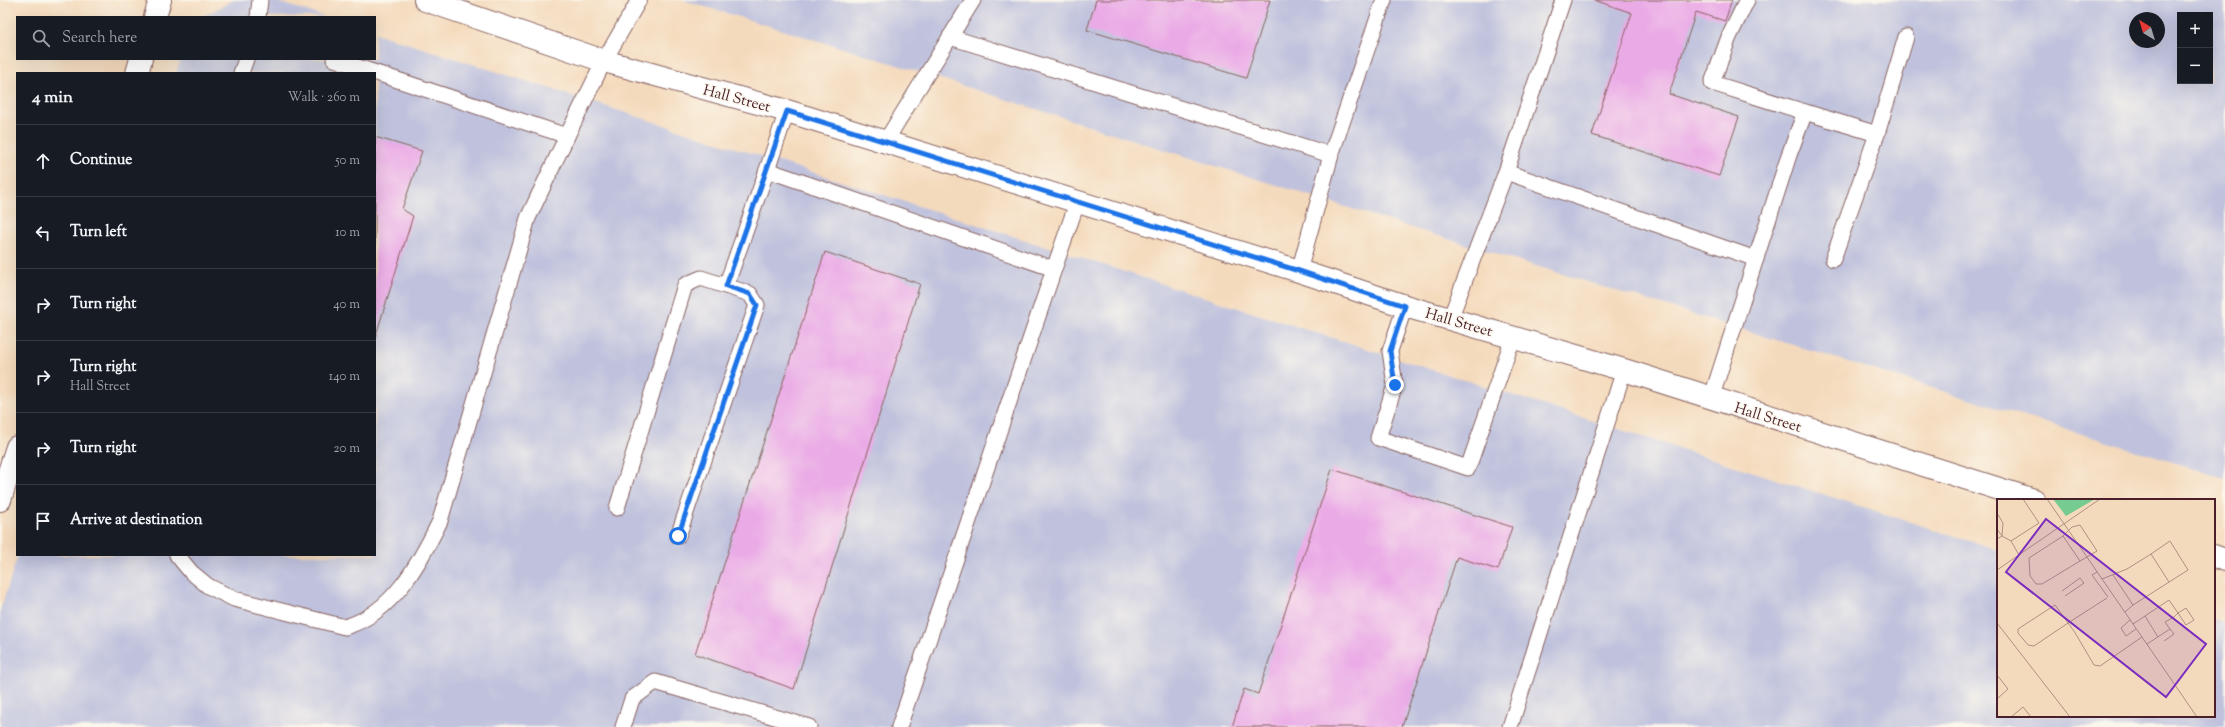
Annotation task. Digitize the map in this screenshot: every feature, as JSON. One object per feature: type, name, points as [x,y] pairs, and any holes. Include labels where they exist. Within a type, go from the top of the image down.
[{"type":"main road","points":[[155,16],[160,0]]},
{"type":"main road","name":"Hall Street","points":[[425,0],[604,61],[787,111],[1077,203],[1299,271],[1405,306],[1624,370],[1711,399],[2031,499]]},
{"type":"main road","points":[[137,72],[141,60]]},
{"type":"main road","points":[[1,491],[16,450]]},
{"type":"main road","points":[[2215,556],[2225,560]]},
{"type":"lane","points":[[258,16],[260,0]]},
{"type":"lane","points":[[178,556],[191,572],[208,586],[234,599],[345,627],[360,622],[396,594],[425,552],[440,521],[528,218],[604,61],[639,0]]},
{"type":"lane","points":[[885,142],[973,0]]},
{"type":"lane","points":[[1299,271],[1331,156],[1384,0]]},
{"type":"lane","points":[[1450,319],[1506,172],[1563,0]]},
{"type":"lane","points":[[1747,0],[1729,37],[1712,83],[1877,134]]},
{"type":"lane","points":[[950,37],[1331,156]]},
{"type":"lane","points":[[1833,259],[1877,134],[1906,37]]},
{"type":"lane","points":[[241,72],[246,60]]},
{"type":"lane","points":[[337,60],[373,72]]},
{"type":"lane","points":[[376,73],[567,136]]},
{"type":"lane","points":[[726,286],[787,111]]},
{"type":"lane","points":[[1711,399],[1789,155],[1805,112]]},
{"type":"lane","points":[[767,170],[1054,269]]},
{"type":"lane","points":[[1506,172],[1756,259]]},
{"type":"lane","points":[[899,727],[1077,203]]},
{"type":"lane","points":[[617,508],[685,285],[701,278],[750,294],[757,305],[678,536]]},
{"type":"lane","points":[[1405,306],[1390,351],[1395,385],[1378,438],[1468,468],[1513,338]]},
{"type":"lane","points":[[1510,727],[1624,370]]},
{"type":"lane","points":[[623,727],[632,699],[655,682],[809,727]]},
{"type":"shaded area","points":[[234,0],[272,0],[322,16],[204,16]]},
{"type":"shaded area","points":[[683,0],[2225,0],[2225,478],[1409,227],[856,52]]},
{"type":"shaded area","points":[[376,33],[1997,550],[1997,717],[2215,717],[2215,619],[2225,623],[2225,727],[0,727],[0,611],[18,556],[376,556],[376,72],[176,72],[181,60],[376,60]]},
{"type":"building","points":[[1096,0],[1270,0],[1246,78],[1087,30]]},
{"type":"building","points":[[1594,0],[1732,0],[1725,21],[1696,12],[1669,94],[1739,117],[1719,176],[1592,135],[1632,13]]},
{"type":"building","points":[[376,137],[422,151],[402,209],[413,216],[376,335]]},
{"type":"building","points":[[825,252],[920,284],[794,689],[695,654]]},
{"type":"building","points":[[1332,469],[1512,527],[1498,570],[1457,557],[1402,727],[1232,727],[1244,689],[1258,694]]},
{"type":"route","points":[[678,536],[757,305],[750,294],[726,286],[787,111],[1077,203],[1299,271],[1405,306],[1390,351],[1395,385]]}]
